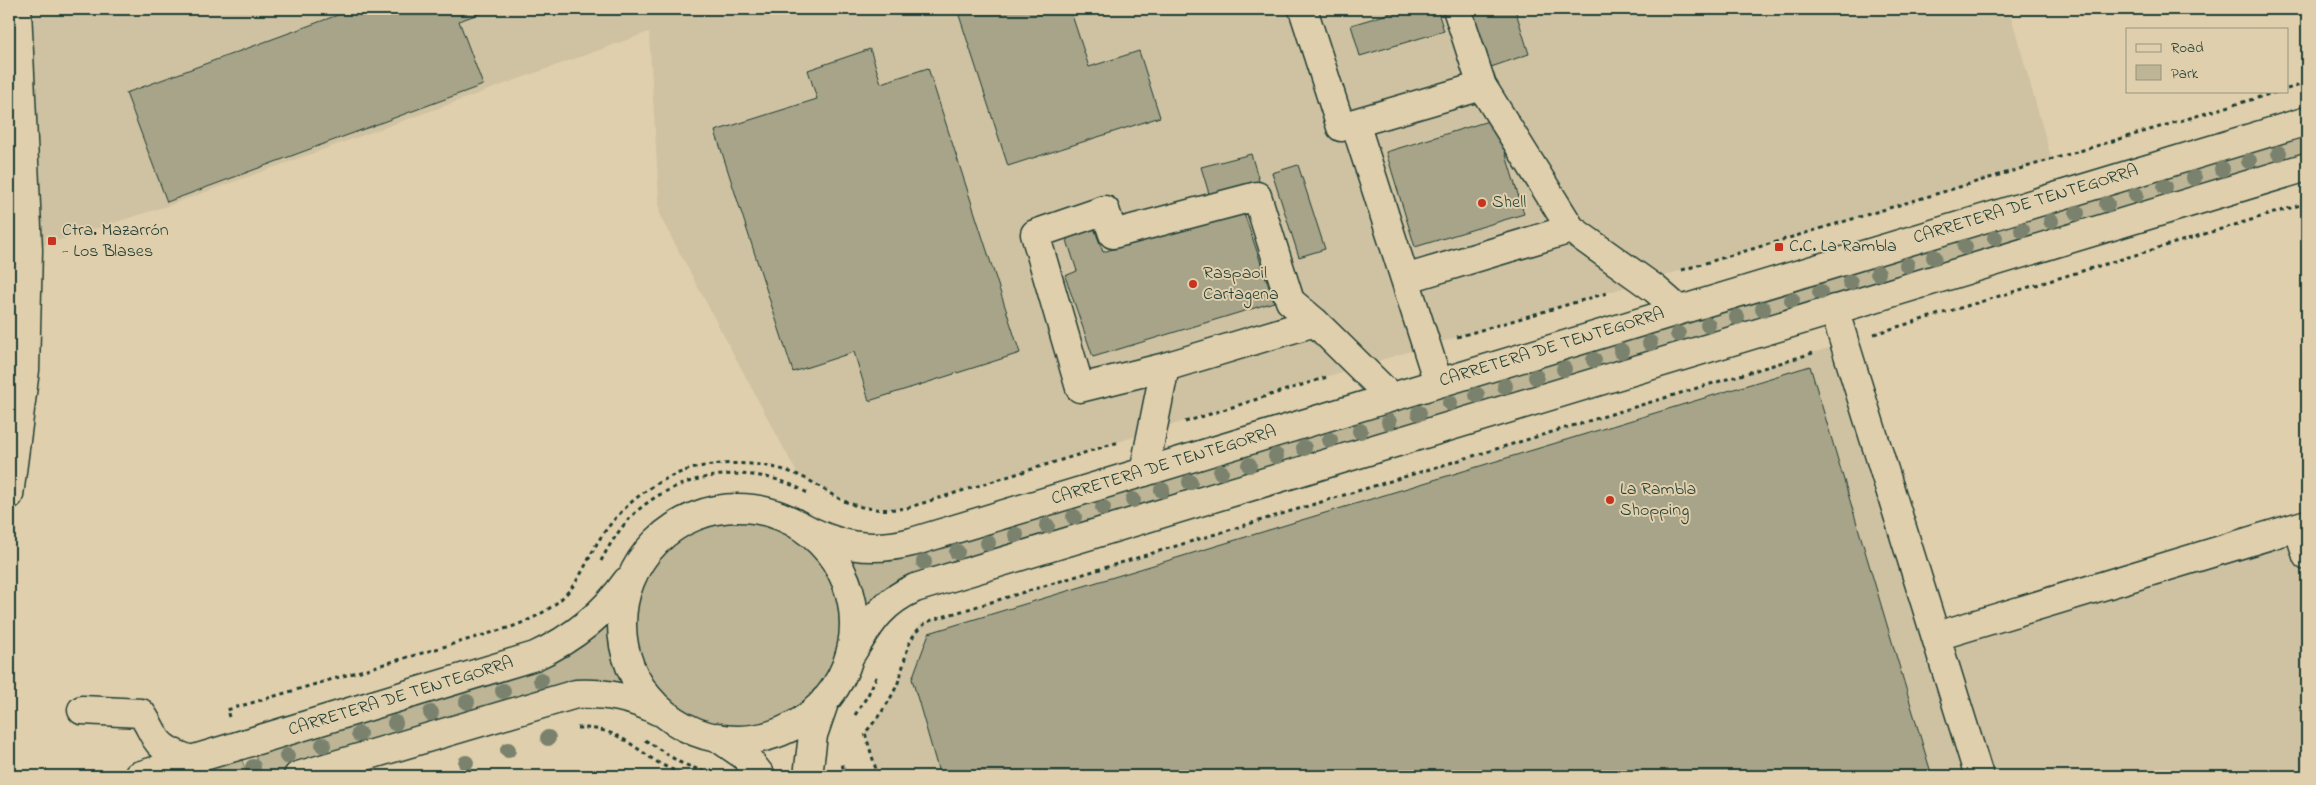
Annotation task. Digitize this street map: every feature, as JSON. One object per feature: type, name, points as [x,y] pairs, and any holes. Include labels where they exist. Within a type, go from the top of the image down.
[{"type":"main road","points":[[9,495],[25,370],[28,250],[17,9]]},
{"type":"main road","points":[[1304,9],[1341,127],[1482,86]]},
{"type":"main road","points":[[1457,9],[1482,86],[1571,229],[1644,281],[1679,310]]},
{"type":"main road","name":"CARRETERA DE TENTEGORRA","points":[[797,524],[821,537],[840,543],[875,548],[912,542],[2307,121]]},
{"type":"main road","points":[[1355,124],[1438,382]]},
{"type":"main road","points":[[808,776],[813,735],[825,700],[841,676],[849,657],[877,614],[886,604],[914,588],[2307,167]]},
{"type":"main road","points":[[1315,322],[1165,367],[1080,388],[1035,234],[1105,210],[1113,234],[1257,196],[1290,301],[1315,322],[1391,397]]},
{"type":"main road","points":[[1405,279],[1571,229]]},
{"type":"main road","points":[[1834,309],[1980,776]]},
{"type":"main road","points":[[1144,472],[1165,367]]},
{"type":"main road","points":[[668,716],[652,701],[638,682],[625,649],[622,626],[624,603],[635,570],[648,550],[665,534],[685,521],[706,513],[725,509],[753,509],[776,514],[797,524],[826,549],[846,582],[852,603],[854,625],[849,657]]},
{"type":"main road","points":[[1936,636],[2303,526],[2307,556]]},
{"type":"main road","name":"CARRETERA DE TENTEGORRA","points":[[138,776],[535,656],[556,646],[587,626],[605,609],[635,570]]},
{"type":"main road","points":[[298,776],[576,694],[611,694],[624,697],[668,716],[692,730],[717,737],[739,739],[771,735],[800,722],[825,700]]},
{"type":"main road","points":[[82,710],[141,713],[152,726],[158,741],[173,752],[191,760]]},
{"type":"main road","points":[[717,737],[746,757],[762,776]]},
{"type":"path","points":[[2288,89],[2307,83]]},
{"type":"path","points":[[1426,346],[2277,92]]},
{"type":"path","points":[[878,776],[865,733],[884,708],[898,683],[913,633],[920,625],[932,620],[2307,203]]},
{"type":"path","points":[[226,710],[526,622],[542,613],[566,594],[585,568],[599,541],[629,503],[660,481],[702,466],[723,463],[743,464],[779,470],[798,475],[855,506],[889,510],[907,508],[1361,366]]},
{"type":"path","points":[[599,564],[609,546],[636,512],[662,494],[698,478],[730,474],[760,476],[786,483],[816,498]]},
{"type":"path","points":[[852,720],[868,695],[880,668]]},
{"type":"path","points":[[573,728],[610,731],[631,742],[659,763],[689,776]]},
{"type":"path","points":[[643,738],[664,754],[714,776]]},
{"type":"path","points":[[841,759],[844,772]]},
{"type":"shaded area","points":[[9,9],[2009,9],[2052,160],[1361,366],[907,508],[889,510],[855,506],[798,475],[660,216],[649,32],[167,206],[28,250],[23,134],[9,135]]},
{"type":"shaded area","name":"La Rambla Shopping","points":[[1845,343],[1937,636],[2307,524],[2307,776],[878,776],[865,733],[884,708],[898,683],[913,633],[920,625]]},
{"type":"green space","points":[[2307,121],[2307,167],[915,588],[849,657],[831,693],[800,721],[771,735],[739,739],[707,735],[687,728],[668,716],[611,694],[298,776],[262,776],[251,742],[535,656],[620,591],[656,542],[674,527],[695,516],[725,509],[764,511],[858,546]]},
{"type":"green space","points":[[238,746],[247,776],[138,776]]},
{"type":"building","points":[[354,9],[492,9],[459,21],[483,85],[167,202],[126,93]]},
{"type":"building","points":[[957,9],[1070,9],[1089,67],[1139,51],[1160,117],[1008,166]]},
{"type":"building","points":[[1405,9],[1437,9],[1444,31],[1360,56],[1351,25]]},
{"type":"building","points":[[1472,9],[1515,9],[1529,54],[1491,67]]},
{"type":"building","points":[[870,49],[881,83],[928,68],[1020,353],[869,401],[854,352],[793,372],[715,131],[817,99],[808,70]]},
{"type":"building","points":[[1495,119],[1524,214],[1415,247],[1386,152]]},
{"type":"building","points":[[1251,154],[1260,184],[1210,197],[1201,167]]},
{"type":"building","points":[[1298,165],[1325,249],[1299,257],[1272,173]]},
{"type":"building","points":[[1243,210],[1274,302],[1093,357],[1065,276],[1077,271],[1065,234],[1093,225],[1103,252]]},
{"type":"building","name":"La Rambla Shopping","points":[[1810,366],[1932,776],[940,776],[912,679],[929,633]]},
{"type":"place","name":"Shell","points":[[1482,203]]},
{"type":"place","name":"Ctra. Mazarrón - Los Blases","points":[[52,241]]},
{"type":"place","name":"C.C. La Rambla","points":[[1779,247]]},
{"type":"place","name":"Raspaoil Cartagena","points":[[1193,284]]},
{"type":"place","name":"La Rambla Shopping","points":[[1610,500]]}]
